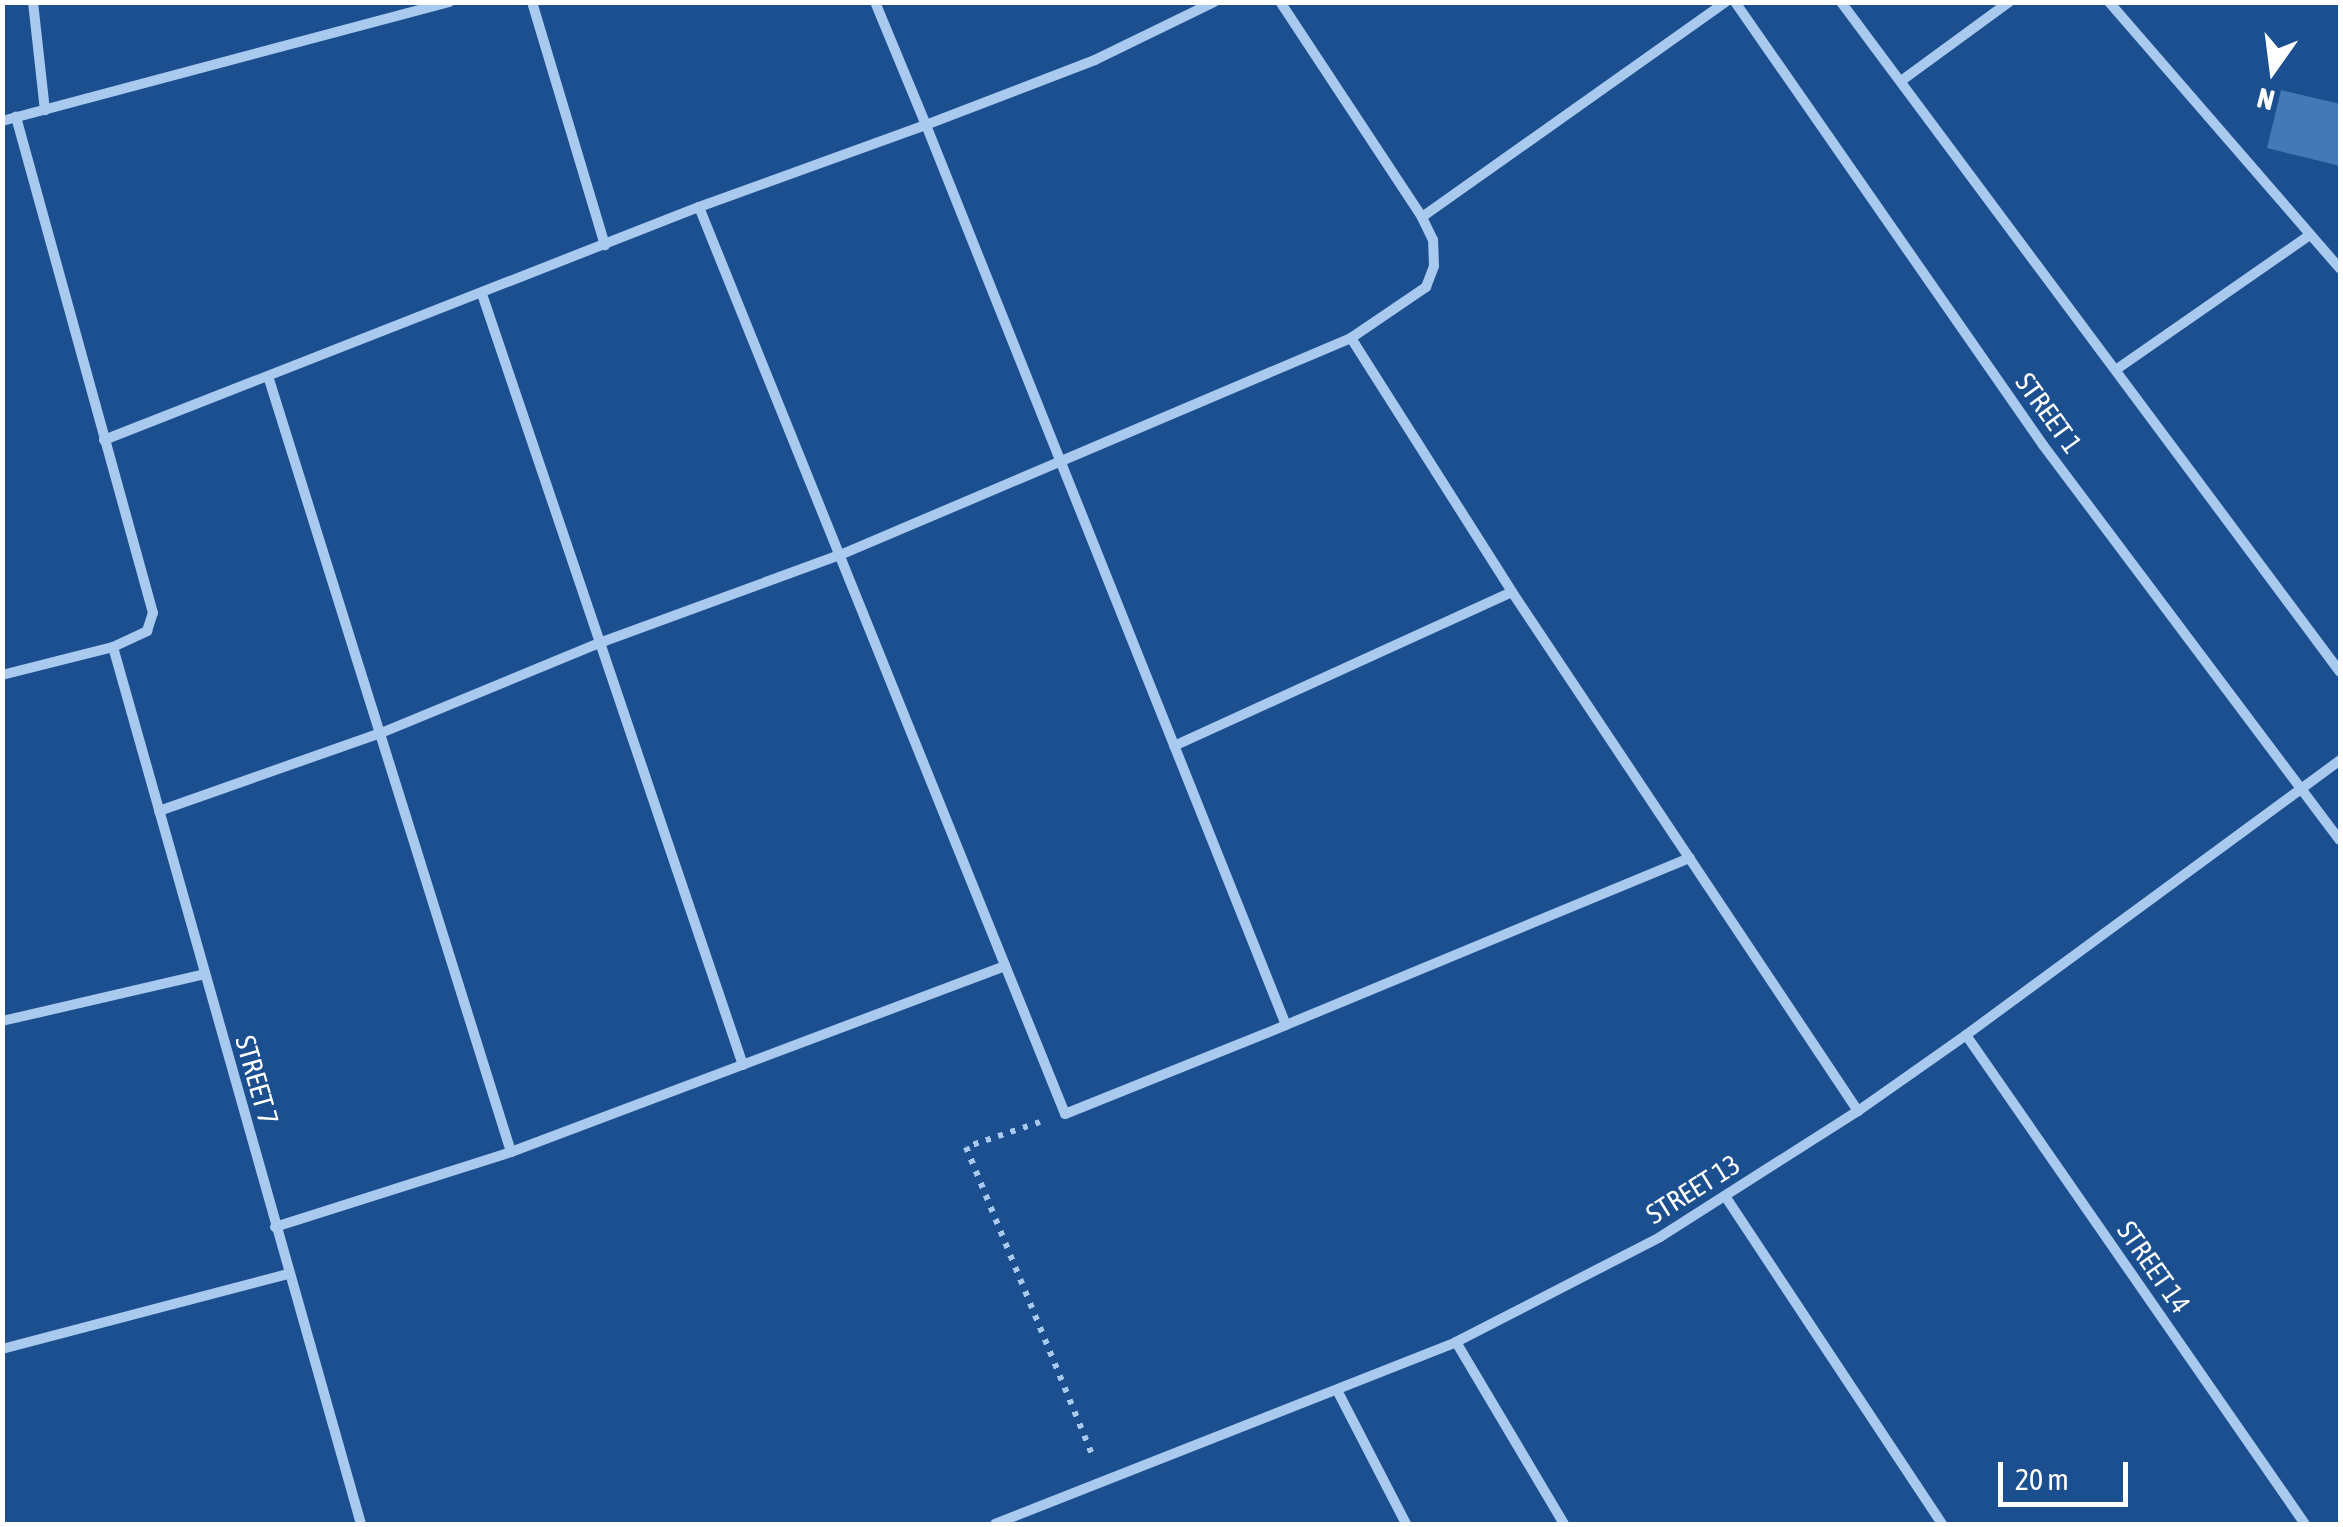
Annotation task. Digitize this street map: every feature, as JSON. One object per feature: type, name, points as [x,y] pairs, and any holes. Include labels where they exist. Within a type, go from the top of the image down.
[{"type":"street","points":[[33,2],[45,110]]},
{"type":"street","points":[[2,121],[449,2]]},
{"type":"street","points":[[532,2],[605,245]]},
{"type":"street","points":[[874,2],[1286,1024]]},
{"type":"street","points":[[104,440],[700,208],[1095,60],[1214,2]]},
{"type":"street","points":[[159,811],[381,733],[602,642],[840,555],[1350,338],[1426,288],[1434,266],[1433,240],[1422,218],[1280,2]]},
{"type":"street","points":[[1422,218],[1726,2]]},
{"type":"street","name":"STREET 1","points":[[1735,2],[2043,445],[2340,840]]},
{"type":"street","points":[[1842,2],[2340,672]]},
{"type":"street","points":[[1900,81],[2010,2]]},
{"type":"street","points":[[2110,2],[2340,270]]},
{"type":"street","points":[[2,675],[114,647],[148,631],[152,613],[16,118]]},
{"type":"street","points":[[700,208],[1065,1114],[1690,858]]},
{"type":"street","points":[[2117,369],[2310,234]]},
{"type":"street","points":[[482,294],[742,1065]]},
{"type":"street","points":[[1350,338],[1512,592],[1858,1111]]},
{"type":"street","points":[[268,376],[511,1152]]},
{"type":"street","points":[[1174,746],[1512,592]]},
{"type":"street","name":"STREET 7","points":[[114,647],[361,1524]]},
{"type":"street","name":"STREET 13","points":[[996,1524],[1338,1392],[1456,1342],[1593,1274],[1858,1111],[2340,760]]},
{"type":"street","points":[[275,1227],[511,1152],[1005,966]]},
{"type":"street","points":[[2,1020],[205,974]]},
{"type":"street","name":"STREET 14","points":[[1966,1035],[2305,1524]]},
{"type":"street","points":[[1724,1196],[1942,1524]]},
{"type":"street","points":[[2,1350],[288,1274]]},
{"type":"street","points":[[1456,1342],[1564,1524]]},
{"type":"street","points":[[1338,1392],[1406,1524]]},
{"type":"path","points":[[1065,1114],[966,1147],[1104,1483]]},
{"type":"building","points":[[2281,90],[2340,104],[2340,166],[2267,148]]}]
